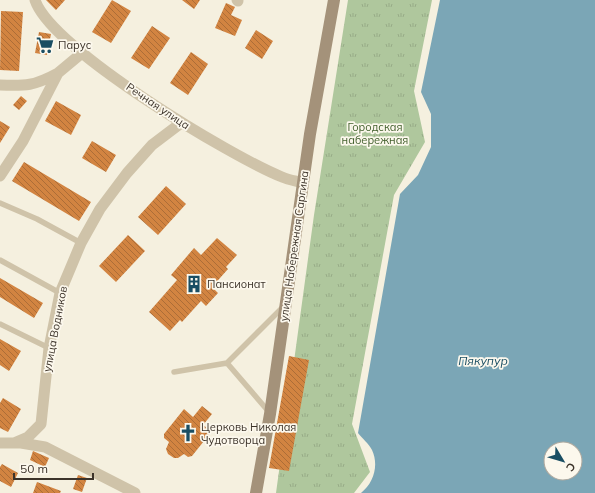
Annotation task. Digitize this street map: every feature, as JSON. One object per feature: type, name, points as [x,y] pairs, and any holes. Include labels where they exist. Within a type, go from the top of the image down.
[{"type":"main road","name":"улица Набережная Саргина","points":[[256,493],[270,414],[303,183],[334,0]]},
{"type":"street","name":"Речная улица","points":[[35,0],[44,16],[82,52],[181,123],[283,178],[303,183]]},
{"type":"street","points":[[0,85],[30,86],[42,82],[58,73],[82,52]]},
{"type":"street","points":[[0,176],[23,141],[58,73]]},
{"type":"street","name":"улица Водников","points":[[45,447],[40,437],[41,424],[49,348],[60,293],[81,243],[100,209],[127,173],[152,145],[181,123]]},
{"type":"street","points":[[14,443],[28,437],[41,424]]},
{"type":"street","points":[[0,443],[14,443],[45,447],[135,493]]},
{"type":"lane","points":[[0,203],[37,219],[81,243]]},
{"type":"lane","points":[[0,260],[60,293]]},
{"type":"lane","points":[[174,372],[226,363],[286,304]]},
{"type":"lane","points":[[0,324],[49,348]]},
{"type":"lane","points":[[226,363],[270,414]]},
{"type":"green space","name":"Городская набережная","points":[[348,0],[432,0],[414,91],[425,142],[394,195],[352,424],[370,472],[354,493],[276,493],[314,215]]},
{"type":"water","name":"Пякупур","points":[[440,0],[595,0],[595,493],[361,493],[372,479],[375,462],[371,448],[358,433],[400,194],[418,175],[431,147],[431,114],[421,92]]},
{"type":"building","points":[[46,0],[65,0],[56,10]]},
{"type":"building","points":[[112,0],[131,11],[111,43],[92,32]]},
{"type":"building","points":[[182,0],[200,0],[194,9]]},
{"type":"building","points":[[226,3],[235,7],[231,15],[242,20],[235,36],[215,28]]},
{"type":"building","points":[[1,11],[23,12],[19,71],[0,70]]},
{"type":"building","points":[[152,26],[170,38],[149,69],[131,58]]},
{"type":"building","points":[[256,30],[273,41],[262,59],[245,48]]},
{"type":"building","points":[[39,32],[51,34],[47,55],[35,53]]},
{"type":"building","points":[[191,52],[208,64],[188,95],[170,83]]},
{"type":"building","points":[[21,96],[27,101],[19,110],[13,105]]},
{"type":"building","points":[[56,101],[81,115],[71,135],[45,121]]},
{"type":"building","points":[[0,121],[10,127],[0,143]]},
{"type":"building","points":[[92,141],[116,155],[106,172],[82,158]]},
{"type":"building","points":[[24,162],[91,202],[79,221],[12,181]]},
{"type":"building","points":[[166,186],[186,204],[158,235],[138,217]]},
{"type":"building","points":[[128,235],[145,251],[116,282],[99,266]]},
{"type":"building","name":"Пансионат","points":[[217,238],[237,255],[226,267],[228,269],[212,287],[218,293],[206,306],[201,301],[182,322],[180,320],[170,331],[149,312],[177,280],[171,275],[194,248],[201,255]]},
{"type":"building","points":[[0,278],[43,303],[34,318],[0,297]]},
{"type":"building","points":[[0,339],[21,351],[9,371],[0,365]]},
{"type":"building","points":[[289,356],[309,360],[289,471],[269,468]]},
{"type":"building","points":[[3,398],[21,409],[8,432],[0,428],[0,403]]},
{"type":"building","name":"Церковь Николая Чудотворца","points":[[202,406],[212,414],[203,425],[212,431],[192,456],[188,457],[184,454],[178,458],[174,458],[168,454],[166,449],[169,442],[164,438],[164,434],[184,409],[193,417]]},
{"type":"building","points":[[33,451],[49,458],[45,467],[30,460]]},
{"type":"building","points":[[2,464],[18,473],[11,487],[0,481],[0,467]]},
{"type":"building","points":[[78,475],[87,478],[82,492],[73,489]]},
{"type":"building","points":[[37,482],[61,491],[60,493],[33,493]]},
{"type":"place","name":"Парус","points":[[45,45]]},
{"type":"place","name":"Пансионат","points":[[194,284]]},
{"type":"place","name":"Церковь Николая Чудотворца","points":[[188,433]]}]
